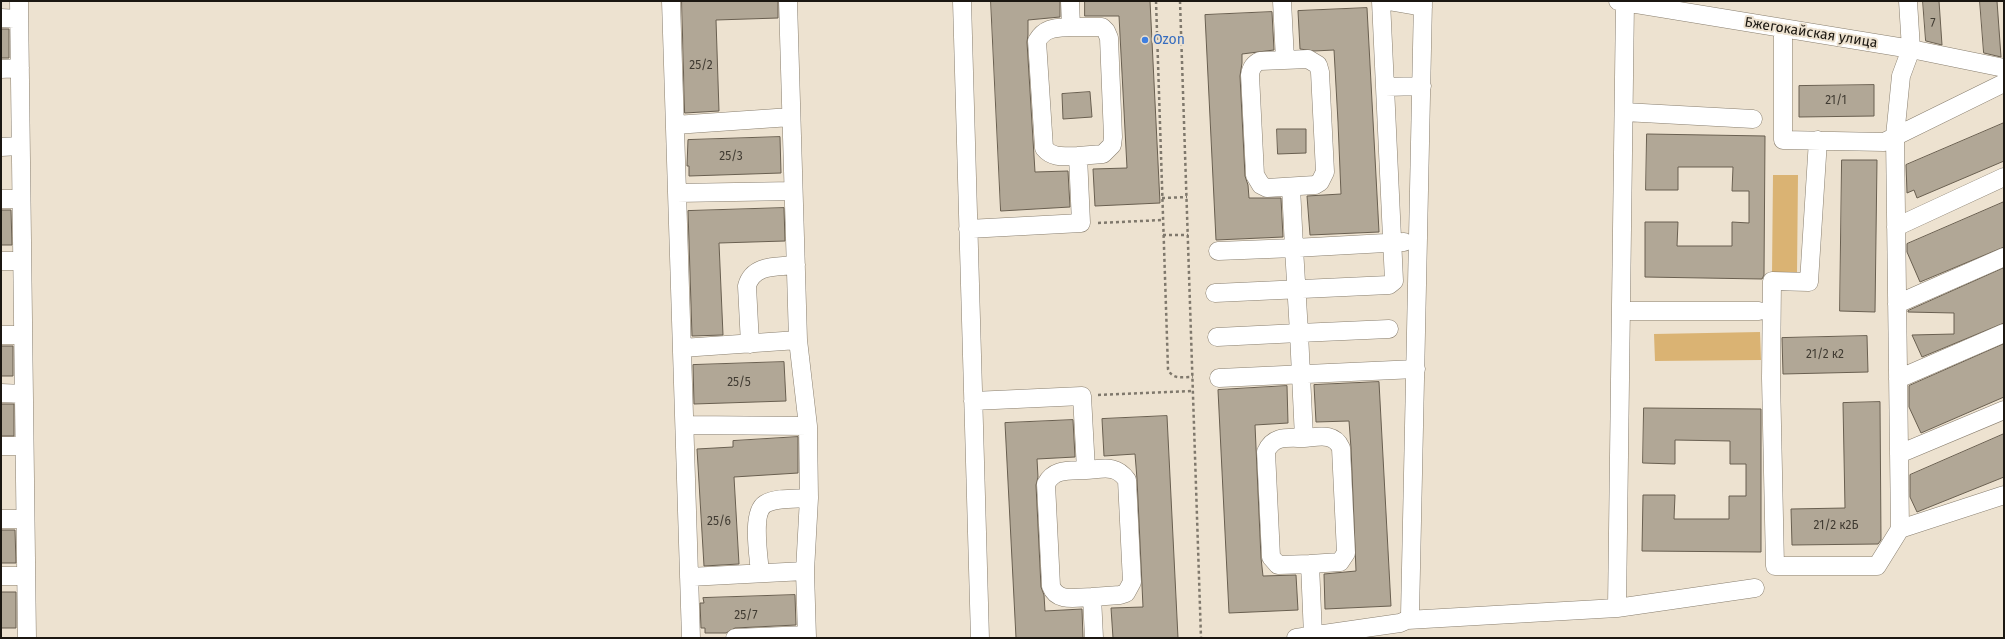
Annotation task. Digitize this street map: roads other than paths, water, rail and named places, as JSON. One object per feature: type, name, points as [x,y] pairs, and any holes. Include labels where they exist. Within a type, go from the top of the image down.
[{"type":"street","points":[[19,1],[27,638]]},
{"type":"street","points":[[671,1],[691,638]]},
{"type":"street","points":[[735,638],[807,637],[805,571],[809,498],[808,426],[798,340],[788,1]]},
{"type":"street","points":[[962,1],[980,638]]},
{"type":"street","points":[[1070,1],[1071,27]]},
{"type":"street","points":[[1282,1],[1285,60]]},
{"type":"street","points":[[1215,293],[1389,285],[1395,277],[1381,1]]},
{"type":"street","points":[[1388,1],[1423,4],[1411,609],[1407,620]]},
{"type":"street","points":[[1818,140],[1809,282],[1772,281],[1771,378],[1775,566],[1877,566],[1900,530],[1895,136],[1901,76],[1911,50],[1908,1]]},
{"type":"street","points":[[1617,608],[1624,112],[1622,2]]},
{"type":"street","name":"Бжегокайская улица","points":[[1622,2],[1681,6],[1783,29],[1911,50],[2004,68]]},
{"type":"street","points":[[1,18],[19,19]]},
{"type":"street","points":[[1071,27],[1102,27],[1106,31],[1109,45],[1114,137],[1112,145],[1103,154],[1059,157],[1048,153],[1044,148],[1037,41],[1046,30],[1071,27]]},
{"type":"street","points":[[1783,29],[1784,140],[1884,142],[2004,83]]},
{"type":"street","points":[[1308,59],[1318,65],[1320,72],[1325,172],[1320,182],[1315,185],[1267,188],[1257,181],[1255,176],[1250,75],[1251,68],[1255,63],[1260,61],[1285,60],[1308,59]]},
{"type":"street","points":[[1,68],[20,68]]},
{"type":"street","points":[[1385,87],[1422,86]]},
{"type":"street","points":[[1624,112],[1753,119]]},
{"type":"street","points":[[674,125],[791,117]]},
{"type":"street","points":[[1,147],[20,146]]},
{"type":"street","points":[[968,229],[1081,223],[1078,156]]},
{"type":"street","points":[[1896,227],[2004,177]]},
{"type":"street","points":[[1291,187],[1304,438]]},
{"type":"street","points":[[677,193],[793,191]]},
{"type":"street","points":[[1,199],[21,199]]},
{"type":"street","points":[[1218,251],[1418,242]]},
{"type":"street","points":[[1897,304],[2004,257]]},
{"type":"street","points":[[1,261],[22,261]]},
{"type":"street","points":[[750,344],[747,286],[749,278],[755,272],[764,267],[796,265]]},
{"type":"street","points":[[1621,311],[1759,311]]},
{"type":"street","points":[[1217,337],[1389,329]]},
{"type":"street","points":[[1898,379],[2004,333]]},
{"type":"street","points":[[1,335],[23,335]]},
{"type":"street","points":[[682,348],[798,340]]},
{"type":"street","points":[[1219,378],[1416,369]]},
{"type":"street","points":[[1,393],[24,394]]},
{"type":"street","points":[[973,401],[1082,396],[1086,470]]},
{"type":"street","points":[[1899,454],[2004,410]]},
{"type":"street","points":[[685,425],[808,426]]},
{"type":"street","points":[[1328,436],[1338,442],[1341,448],[1346,554],[1340,562],[1310,564],[1278,565],[1271,557],[1266,452],[1269,445],[1278,439],[1328,436]]},
{"type":"street","points":[[1,446],[24,446]]},
{"type":"street","points":[[1114,468],[1119,470],[1127,480],[1132,582],[1126,593],[1120,595],[1066,598],[1058,596],[1053,592],[1051,586],[1046,484],[1053,473],[1060,471],[1086,470],[1114,468]]},
{"type":"street","points":[[1900,530],[2004,495]]},
{"type":"street","points":[[760,573],[757,520],[759,510],[765,504],[773,500],[809,498]]},
{"type":"street","points":[[1,519],[25,519]]},
{"type":"street","points":[[1310,564],[1305,637],[1400,624],[1407,620],[1617,608],[1755,588]]},
{"type":"street","points":[[689,577],[805,571]]},
{"type":"street","points":[[1,576],[26,576]]},
{"type":"street","points":[[1092,597],[1094,638]]},
{"type":"place","name":"Ozon","points":[[1145,40]]}]
